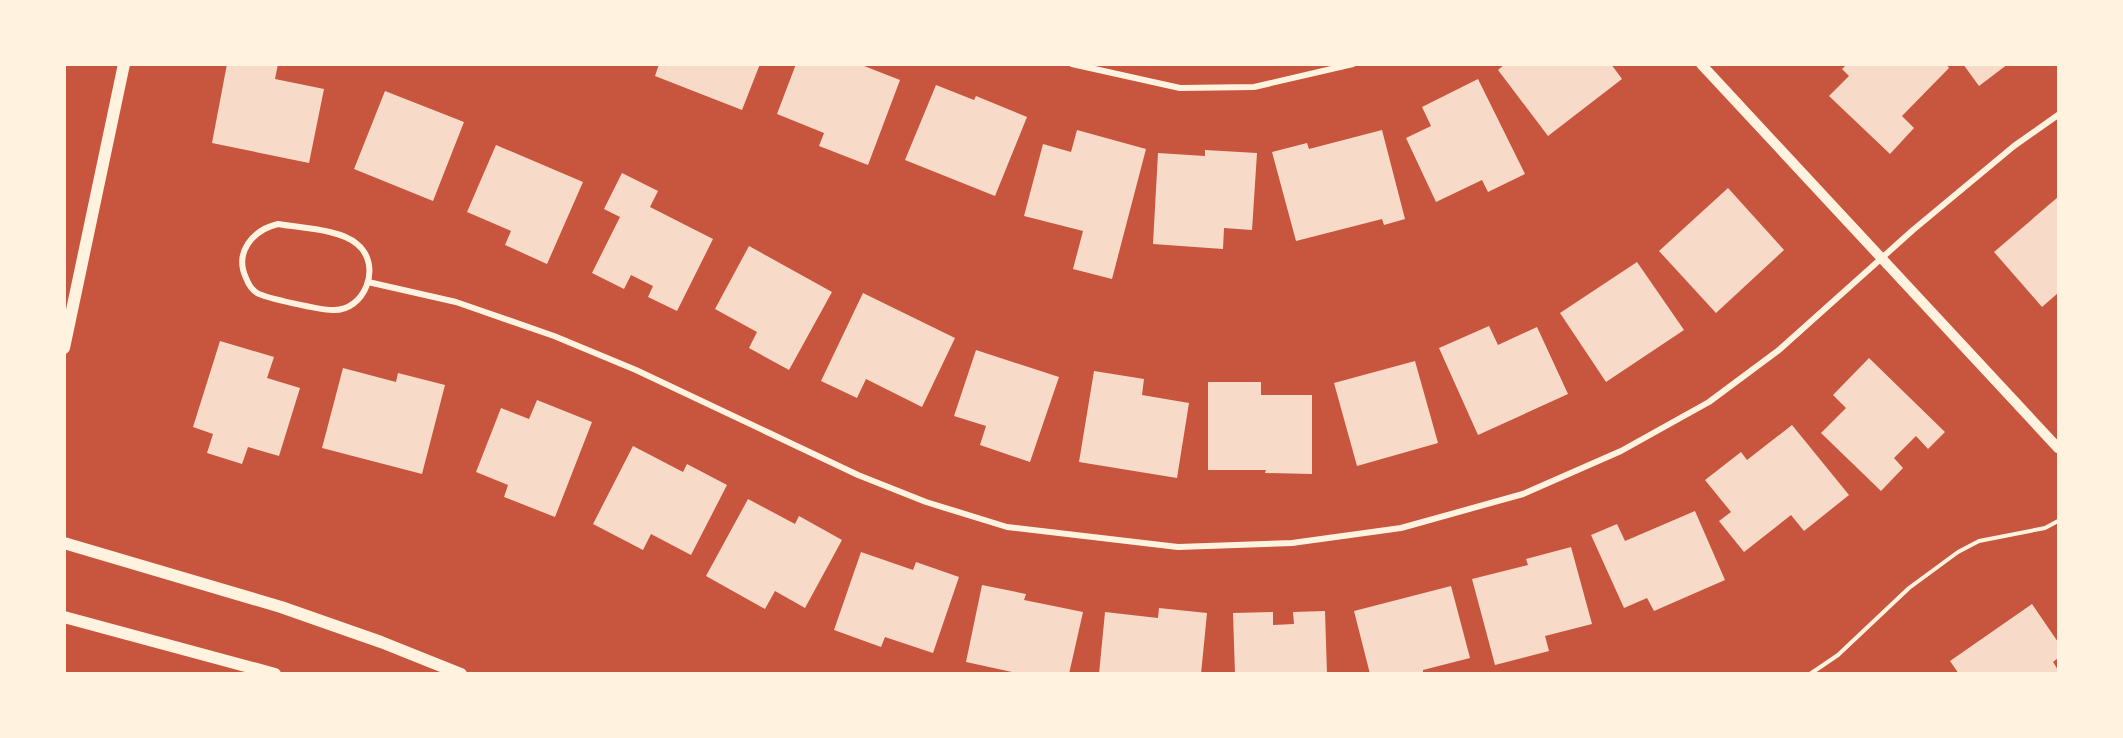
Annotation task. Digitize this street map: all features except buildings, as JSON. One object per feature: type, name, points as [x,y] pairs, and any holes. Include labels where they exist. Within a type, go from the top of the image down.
[{"type":"main road","points":[[64,348],[124,64]]},
{"type":"main road","points":[[64,543],[280,607],[381,642],[461,674]]},
{"type":"main road","points":[[64,617],[275,674]]},
{"type":"street","points":[[1072,64],[1169,86],[1191,88],[1254,87],[1353,64]]},
{"type":"street","points":[[1701,64],[2058,448]]},
{"type":"street","points":[[368,282],[456,302],[554,336],[636,370],[858,475],[926,502],[1007,527],[1178,547],[1292,543],[1401,528],[1523,494],[1621,451],[1710,402],[1779,350],[1913,230],[2014,146],[2058,115]]},
{"type":"street","points":[[278,224],[343,236],[358,244],[365,254],[369,264],[368,282],[358,300],[348,308],[320,309],[257,293],[244,273],[244,251],[256,234],[267,227],[278,224]]},
{"type":"path","points":[[1810,674],[1838,655],[1910,588],[1958,552],[1978,541],[2045,528],[2058,522]]},
{"type":"path","points":[[1818,670],[1822,674]]}]
